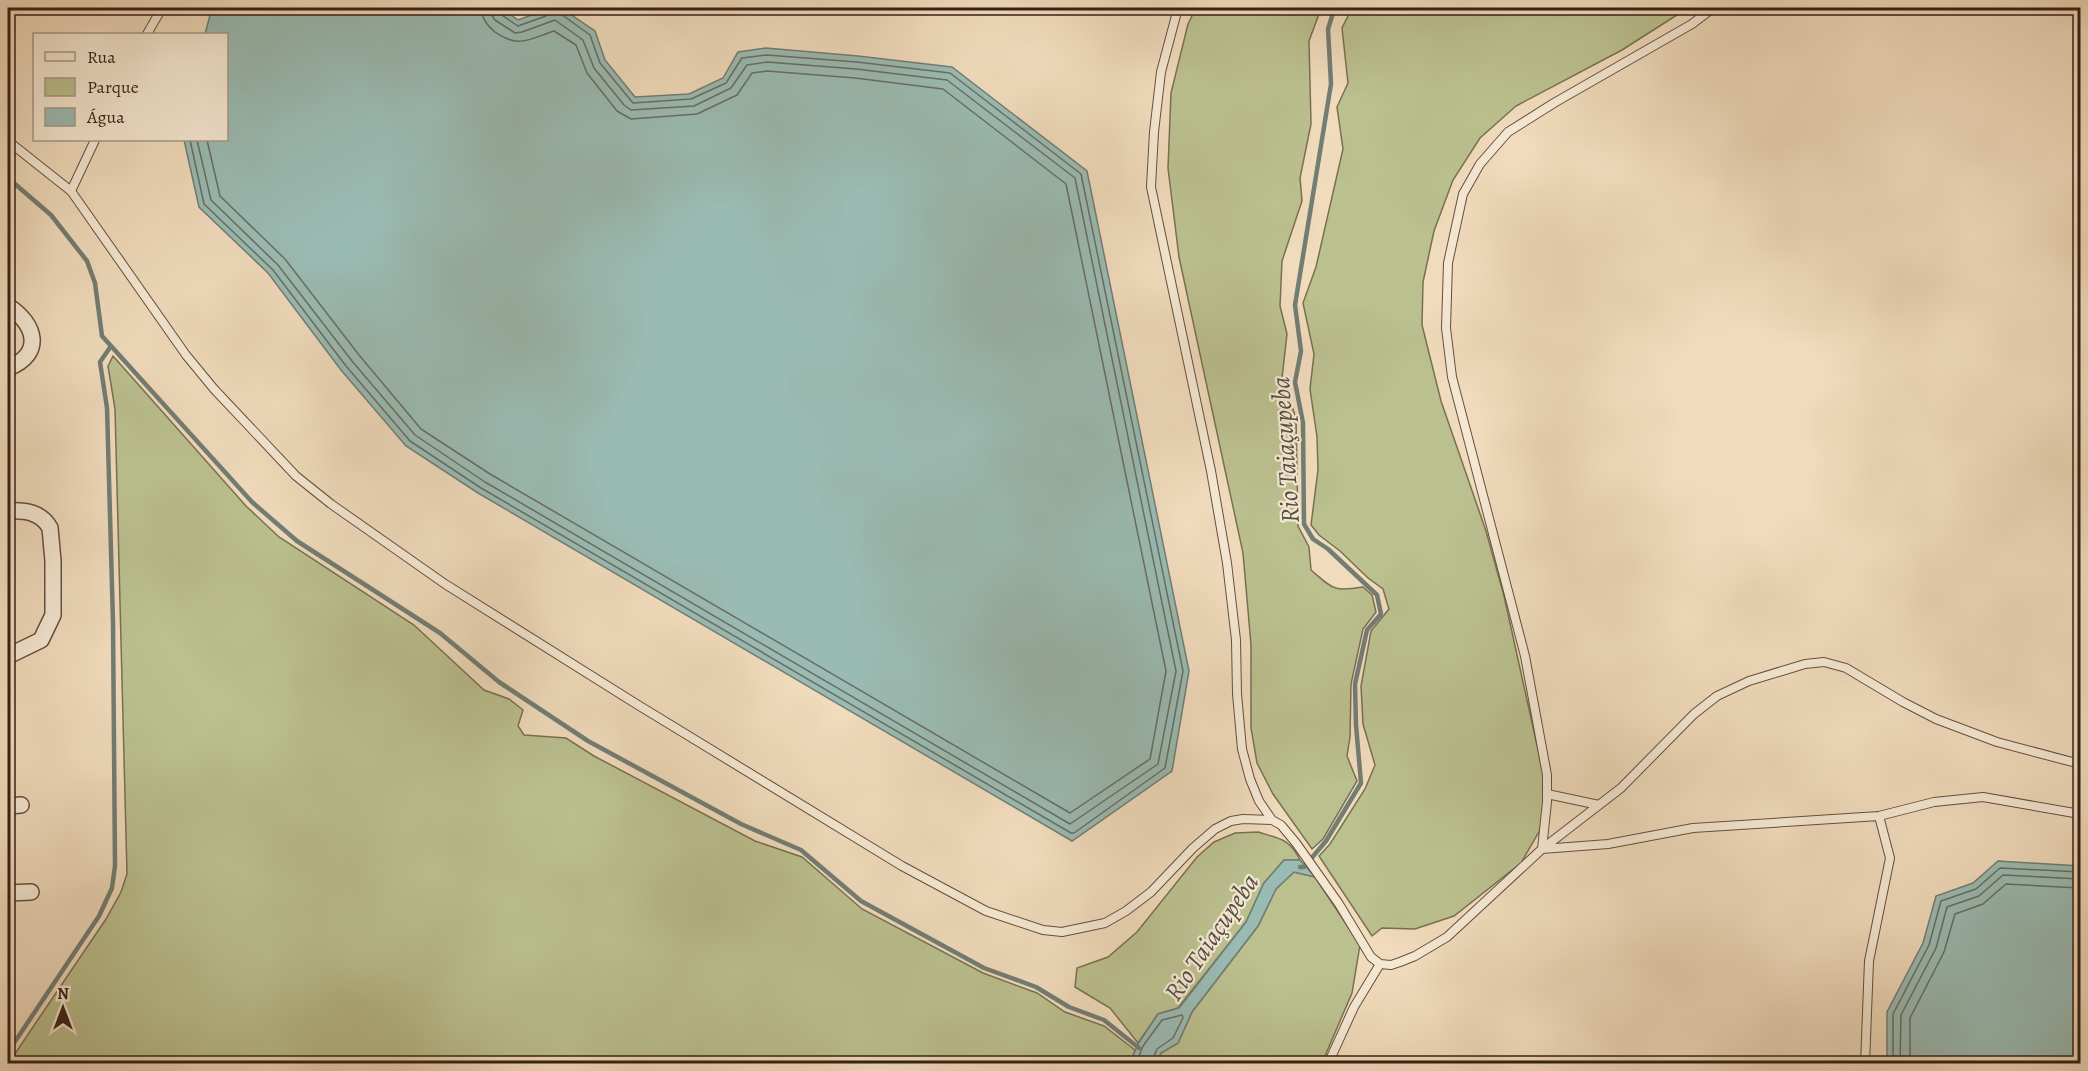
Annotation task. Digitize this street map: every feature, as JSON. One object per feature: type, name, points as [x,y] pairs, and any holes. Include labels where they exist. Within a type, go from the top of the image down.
[{"type":"street","points":[[8,368],[24,361],[32,342],[32,332],[11,308]]},
{"type":"street","points":[[8,511],[33,513],[46,521],[50,528],[54,592],[53,615],[41,640],[8,656]]},
{"type":"street","points":[[8,893],[31,892]]},
{"type":"lane","points":[[148,33],[162,8]]},
{"type":"lane","points":[[1178,8],[1161,72],[1151,187],[1209,459],[1227,563],[1236,640],[1237,694],[1242,749],[1259,801],[1272,820],[1281,825],[1296,843],[1339,904],[1371,957],[1380,964],[1391,965],[1415,956],[1447,937],[1542,849],[1621,788],[1694,714],[1717,696],[1749,681],[1805,664],[1824,662],[1846,668],[1936,719],[1997,742],[2080,764]]},
{"type":"lane","points":[[1542,849],[1547,775],[1525,656],[1452,377],[1446,328],[1448,263],[1463,194],[1480,164],[1509,132],[1554,103],[1692,24],[1713,8]]},
{"type":"lane","points":[[8,141],[71,191],[186,355],[296,476],[322,497],[446,584],[638,705],[902,866],[986,911],[1043,930],[1062,932],[1079,930],[1105,923],[1143,899],[1205,836],[1215,829],[1231,821],[1243,819],[1272,820]]},
{"type":"lane","points":[[71,191],[95,141]]},
{"type":"lane","points":[[1547,794],[1599,805]]},
{"type":"lane","points":[[1542,849],[1608,844],[1693,828],[1879,816],[1934,802],[1983,797],[2080,814]]},
{"type":"lane","points":[[1865,1064],[1869,961],[1890,858],[1879,816]]},
{"type":"lane","points":[[1328,1064],[1354,1007],[1380,964]]},
{"type":"green space","points":[[1196,8],[1325,8],[1319,14],[1309,41],[1311,124],[1300,178],[1302,201],[1282,261],[1280,306],[1287,334],[1282,378],[1296,418],[1298,526],[1309,547],[1311,570],[1334,588],[1363,587],[1372,595],[1376,612],[1363,629],[1351,684],[1350,737],[1347,756],[1357,781],[1323,839],[1312,849],[1273,794],[1257,763],[1251,728],[1251,645],[1243,553],[1179,257],[1168,168],[1171,93],[1188,24]]},
{"type":"green space","points":[[1380,8],[1688,8],[1622,50],[1516,106],[1480,138],[1453,180],[1434,231],[1423,282],[1422,325],[1441,401],[1486,531],[1504,596],[1546,786],[1540,830],[1521,863],[1454,916],[1415,929],[1382,928],[1372,936],[1319,856],[1330,844],[1365,789],[1375,765],[1363,724],[1361,686],[1371,631],[1389,609],[1383,589],[1319,535],[1311,525],[1318,470],[1317,437],[1310,389],[1314,354],[1303,303],[1316,267],[1343,149],[1337,107],[1348,83],[1342,28],[1349,14],[1371,14]]},
{"type":"green space","points":[[113,356],[246,506],[279,537],[414,625],[484,690],[509,699],[523,710],[518,726],[524,735],[566,738],[594,756],[755,841],[802,857],[862,909],[983,973],[1037,993],[1065,1012],[1104,1026],[1135,1050],[1130,1064],[8,1064],[106,919],[121,892],[127,874],[115,409],[108,366]]},
{"type":"green space","points":[[1258,832],[1288,843],[1300,860],[1284,860],[1264,883],[1246,922],[1178,1008],[1158,1014],[1138,1043],[1110,1008],[1075,987],[1077,968],[1108,957],[1137,932],[1197,857],[1214,842],[1235,833]]},
{"type":"green space","points":[[1294,872],[1315,877],[1360,945],[1352,993],[1322,1063],[1156,1064],[1161,1053],[1178,1043],[1192,1012],[1258,926],[1276,889]]},
{"type":"water","points":[[212,8],[501,8],[518,20],[551,8],[561,8],[595,31],[605,60],[635,97],[689,94],[723,78],[738,52],[766,48],[952,67],[1087,171],[1189,671],[1172,771],[1072,841],[478,493],[406,446],[341,370],[268,273],[199,207],[184,141],[228,141],[228,33],[205,33]]},
{"type":"water","points":[[1284,860],[1300,860],[1315,877],[1294,872],[1276,889],[1258,926],[1192,1012],[1178,1043],[1161,1053],[1156,1063],[1130,1063],[1138,1044],[1158,1014],[1179,1008],[1246,922],[1264,883]]},
{"type":"water","points":[[1998,861],[2080,866],[2080,1063],[1887,1063],[1887,1012],[1923,943],[1936,896],[1973,883]]},
{"type":"waterway","name":"Rio Taiaçupeba","points":[[1300,867],[1304,867],[1326,841],[1361,783],[1355,684],[1367,630],[1381,614],[1377,595],[1328,549],[1313,539],[1304,524],[1303,423],[1295,382],[1301,351],[1295,305],[1331,84],[1328,29],[1333,13],[1339,8]]},
{"type":"waterway","points":[[8,178],[51,215],[87,261],[95,283],[102,336],[252,502],[297,541],[440,633],[499,682],[588,741],[741,824],[801,850],[861,901],[984,968],[1036,987],[1069,1007],[1104,1020],[1139,1048]]},
{"type":"waterway","points":[[8,1052],[99,916],[112,888],[115,866],[113,622],[107,408],[100,362],[111,346]]}]
